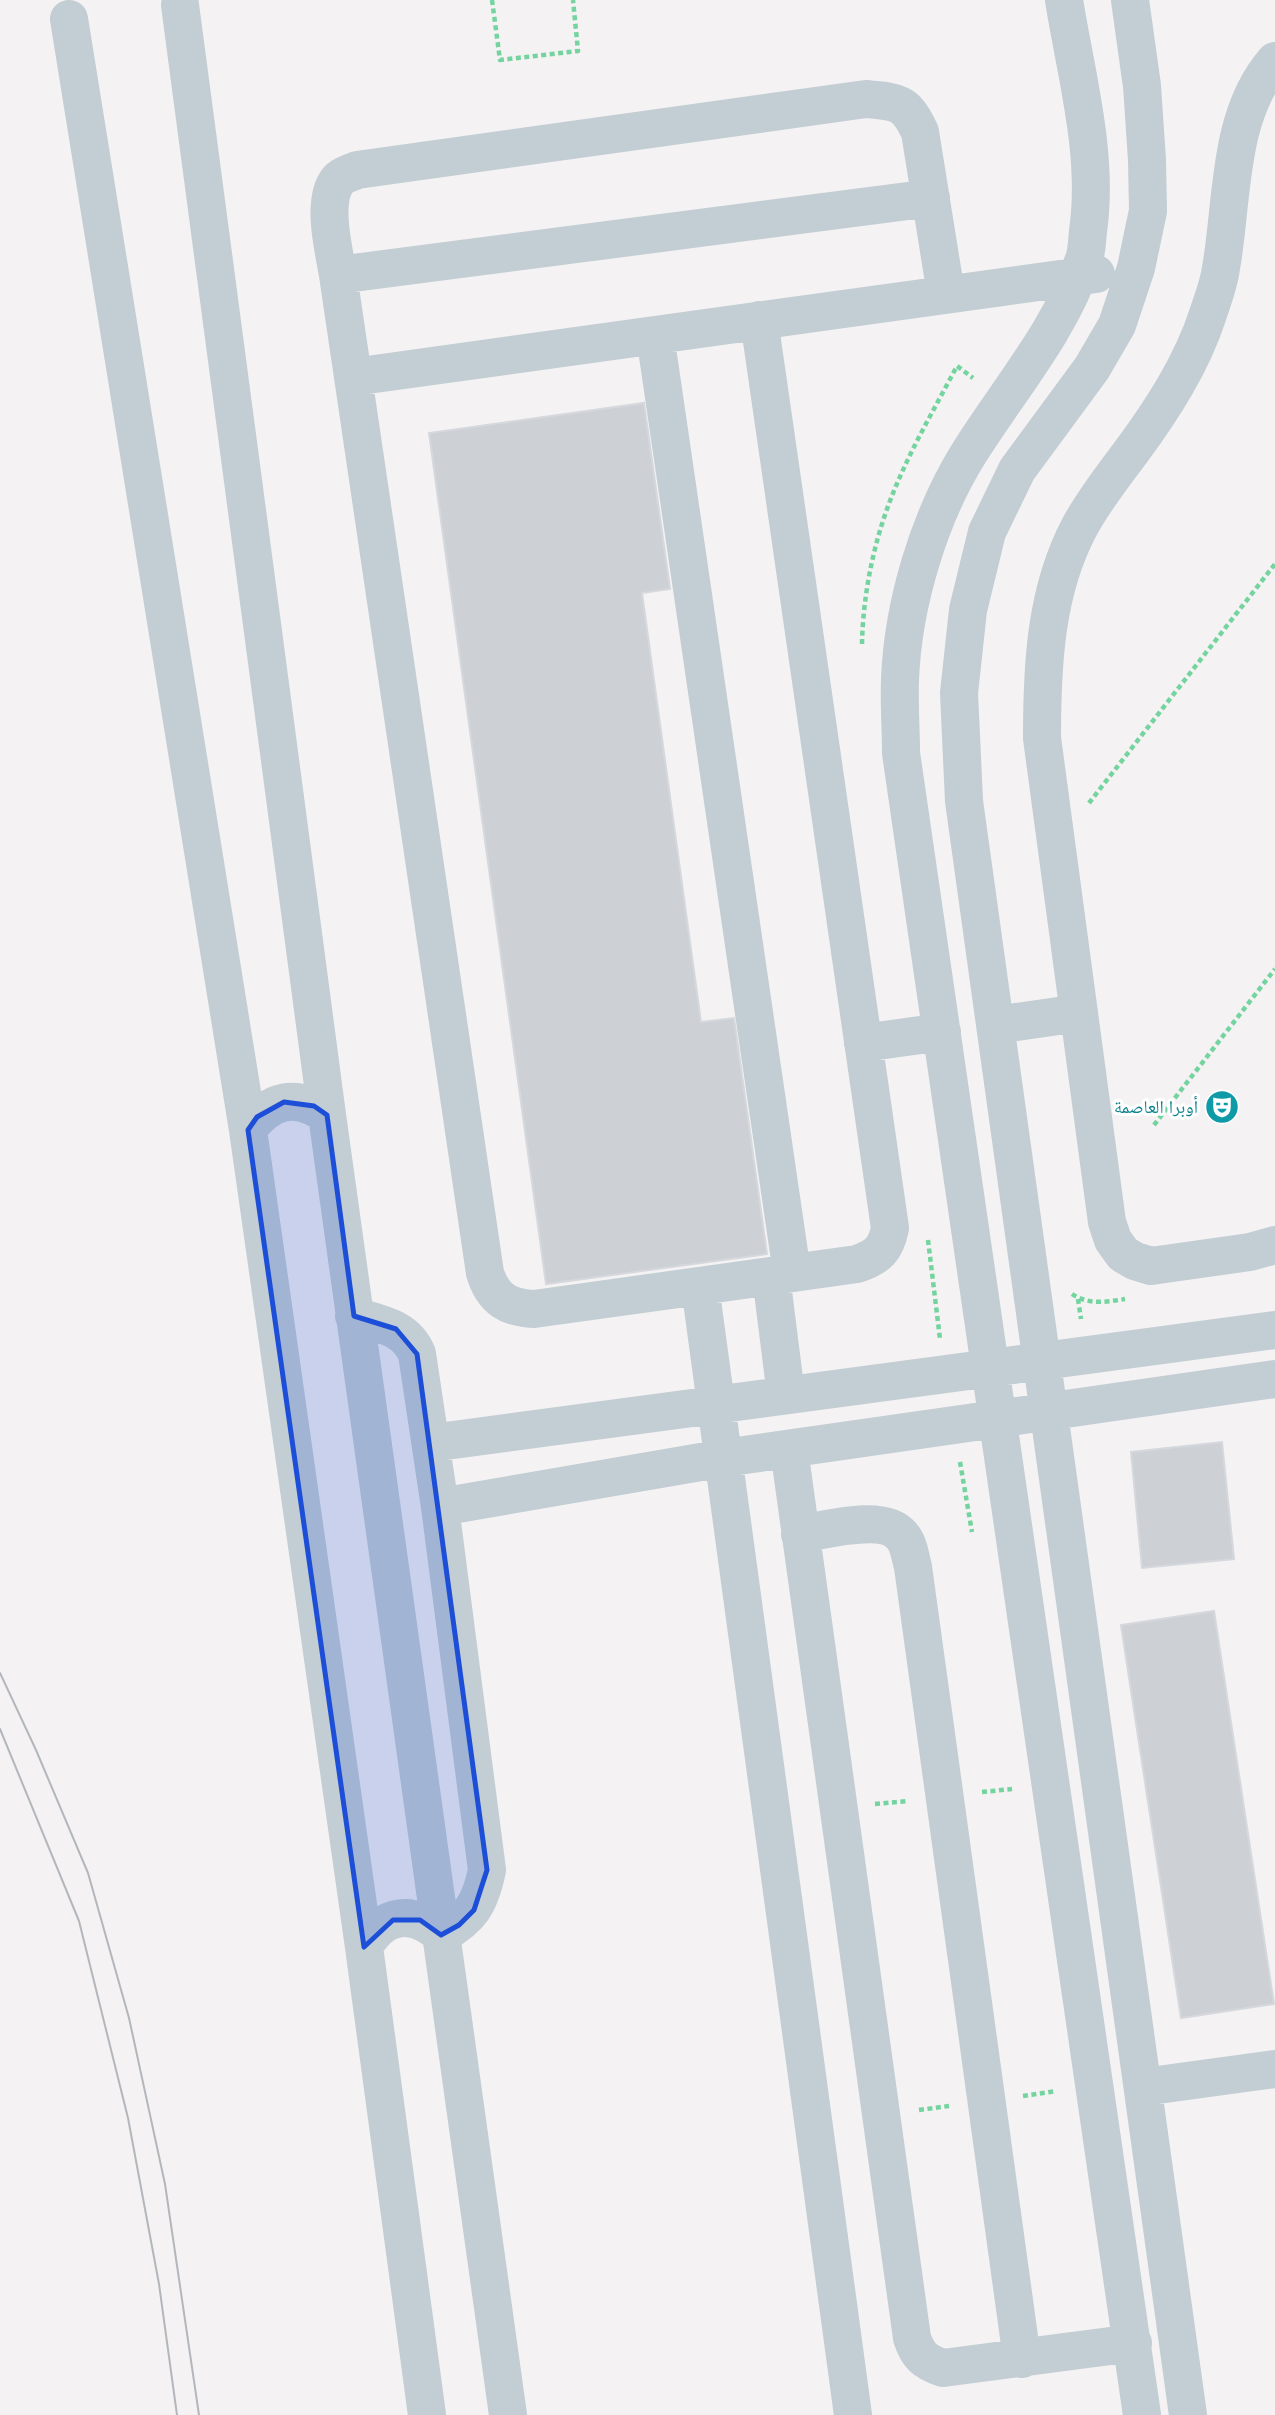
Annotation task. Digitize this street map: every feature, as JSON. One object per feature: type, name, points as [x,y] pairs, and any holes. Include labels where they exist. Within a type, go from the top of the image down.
[{"type":"street","points":[[1064,0],[1090,153],[1092,203],[1084,261],[1052,329],[967,455],[918,569],[907,613],[900,679],[901,753],[1142,2415]]},
{"type":"street","points":[[1129,0],[1142,86],[1147,160],[1148,211],[1136,268],[1118,325],[1092,368],[1017,470],[987,532],[968,610],[958,693],[963,788],[1188,2415]]},
{"type":"street","points":[[180,5],[354,1316],[508,2415]]},
{"type":"street","points":[[69,19],[248,1130],[364,1947],[427,2415]]},
{"type":"street","points":[[1275,61],[1257,88],[1245,117],[1234,164],[1221,270],[1208,316],[1186,368],[1080,526],[1060,575],[1042,677],[1042,738],[1107,1222],[1113,1240],[1123,1254],[1152,1266],[1250,1252],[1275,1245]]},
{"type":"street","points":[[758,320],[890,1228],[888,1241],[882,1252],[857,1264],[534,1309],[517,1308],[494,1295],[488,1284],[338,275],[330,219],[331,193],[339,178],[357,170],[866,99],[894,101],[911,112],[920,132],[946,294]]},
{"type":"street","points":[[338,275],[931,198]]},
{"type":"street","points":[[353,377],[1136,268]]},
{"type":"street","points":[[655,335],[781,1274],[786,1395]]},
{"type":"street","points":[[996,1024],[1079,1013]]},
{"type":"street","points":[[863,1043],[942,1031]]},
{"type":"street","points":[[248,1130],[257,1116],[269,1107],[284,1102],[314,1106],[327,1115]]},
{"type":"street","points":[[700,1286],[853,2415]]},
{"type":"street","points":[[354,1316],[396,1329],[410,1339],[417,1353],[440,1507],[487,1870],[483,1891],[474,1910],[459,1925],[441,1935]]},
{"type":"street","points":[[431,1443],[1275,1330]]},
{"type":"street","points":[[440,1507],[723,1458],[1275,1379]]},
{"type":"street","points":[[789,1449],[912,2338],[917,2354],[928,2363],[943,2368],[1133,2343]]},
{"type":"street","points":[[800,1534],[876,1523],[890,1525],[901,1534],[908,1546],[1022,2359]]},
{"type":"street","points":[[364,1947],[370,1935],[393,1920],[420,1920],[441,1935]]},
{"type":"street","points":[[1143,2087],[1275,2069]]},
{"type":"path","points":[[492,0],[500,60],[578,51],[573,0]]},
{"type":"path","points":[[1082,811],[1275,564]]},
{"type":"path","points":[[1154,1125],[1275,969]]},
{"type":"highlighted area","points":[[284,1102],[314,1106],[327,1115],[354,1316],[396,1329],[417,1354],[487,1870],[474,1910],[459,1925],[441,1935],[420,1920],[393,1920],[364,1947],[248,1130],[257,1117]]},
{"type":"building","points":[[644,403],[670,589],[642,593],[701,1022],[734,1018],[767,1254],[546,1284],[429,433]]},
{"type":"building","points":[[1222,1442],[1234,1559],[1142,1568],[1131,1452]]},
{"type":"building","points":[[1214,1611],[1274,2004],[1181,2018],[1121,1625]]},
{"type":"tram line","points":[[0,1673],[88,1873],[129,2018],[165,2184],[199,2415]]},
{"type":"tram line","points":[[0,1729],[79,1921],[128,2118],[159,2284],[177,2415]]},
{"type":"place","name":"أوبرا العاصمة","points":[[1222,1107]]}]
